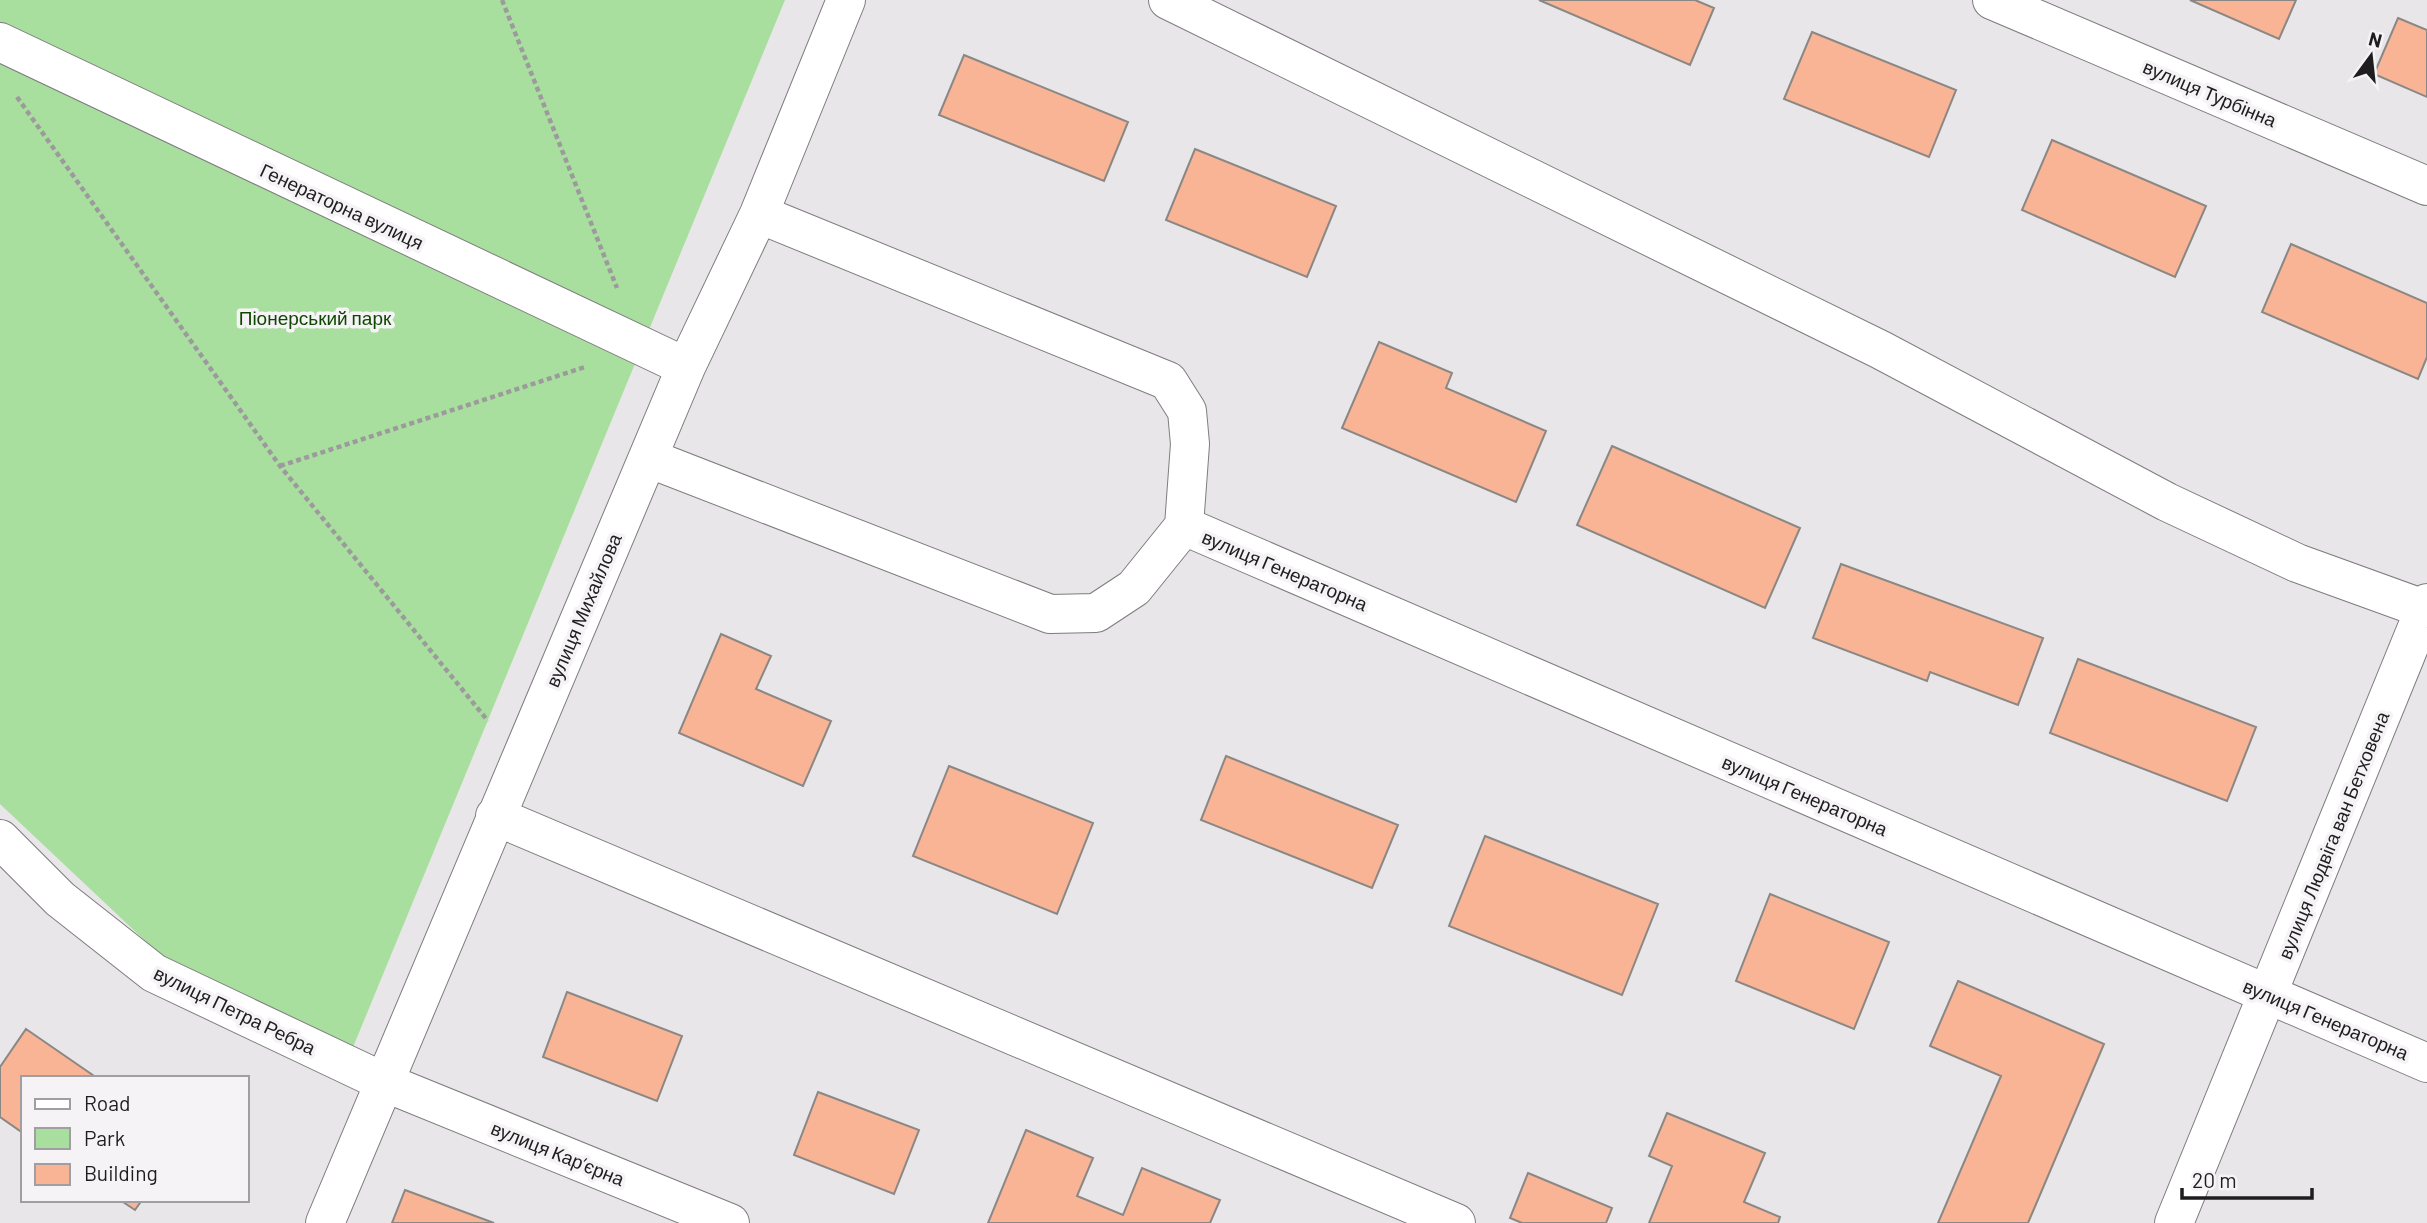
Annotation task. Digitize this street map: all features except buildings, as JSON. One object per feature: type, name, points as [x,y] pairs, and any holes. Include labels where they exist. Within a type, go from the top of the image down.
[{"type":"street","name":"вулиця Михайлова","points":[[325,1223],[685,367],[760,214],[846,0]]},
{"type":"street","points":[[1168,0],[1881,350],[2166,502],[2297,563],[2426,606]]},
{"type":"street","name":"вулиця Турбінна","points":[[1992,0],[2427,186]]},
{"type":"street","name":"Генераторна вулиця","points":[[0,42],[685,367]]},
{"type":"street","name":"вулиця Генераторна","points":[[648,458],[1050,614],[1096,613],[1135,588],[1184,526],[1190,444],[1188,411],[1167,381],[760,214]]},
{"type":"street","name":"вулиця Генераторна","points":[[1184,526],[2427,1063]]},
{"type":"street","name":"вулиця Людвіга ван Бетховена","points":[[2174,1223],[2426,606]]},
{"type":"street","points":[[495,817],[1455,1223]]},
{"type":"street","name":"вулиця Петра Ребра","points":[[0,839],[60,899],[154,973],[386,1083]]},
{"type":"street","name":"вулиця Кар’єрна","points":[[386,1083],[730,1223]]},
{"type":"path","points":[[280,466],[642,348],[502,0]]},
{"type":"path","points":[[16,96],[280,466],[488,721]]},
{"type":"green space","name":"Піонерський парк","points":[[0,0],[785,0],[351,1052],[175,969],[0,804]]}]
